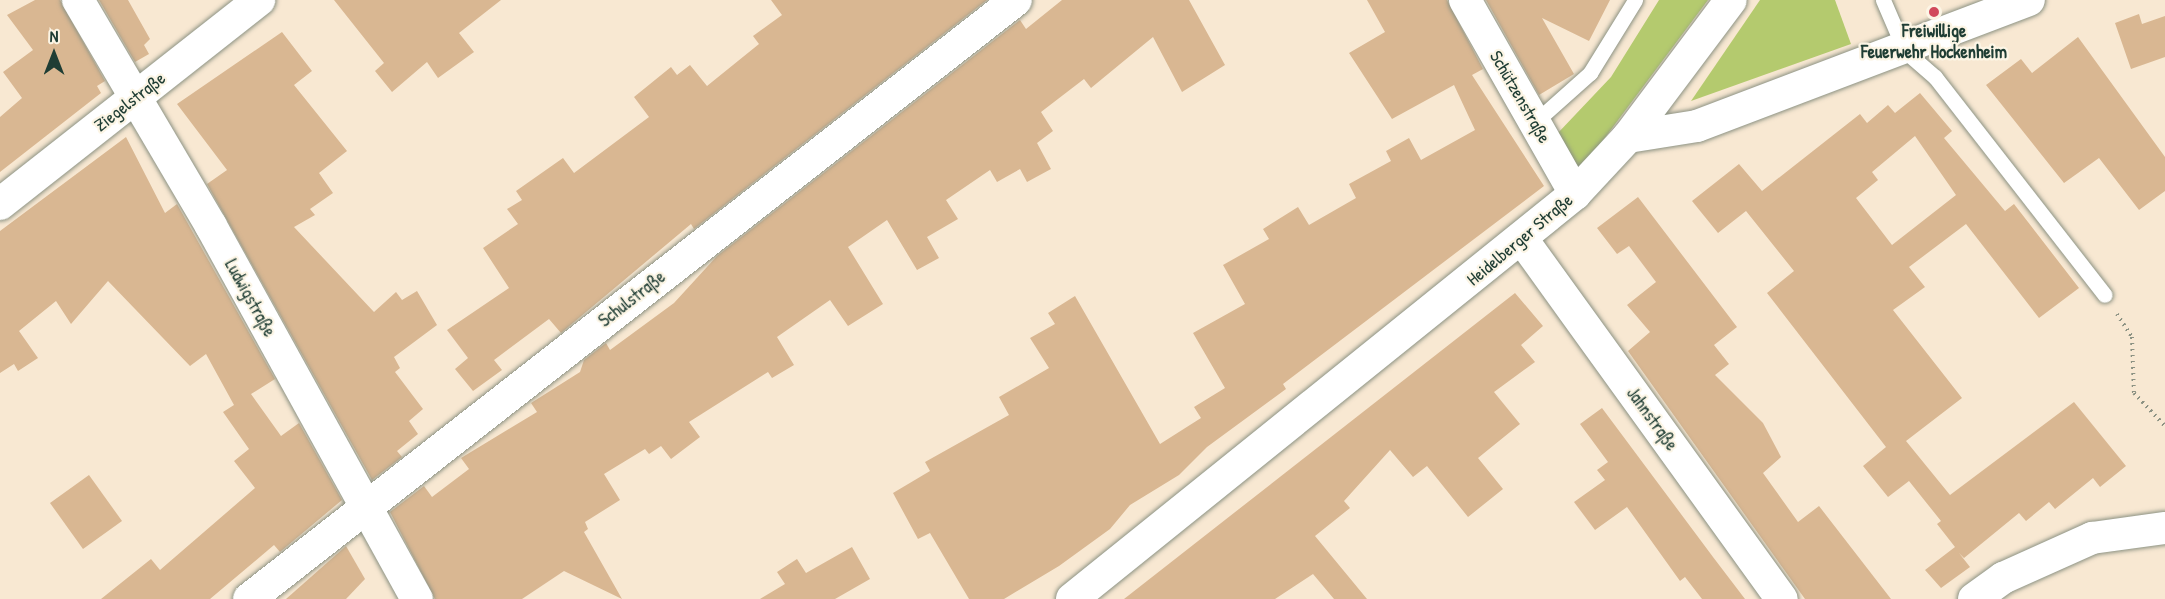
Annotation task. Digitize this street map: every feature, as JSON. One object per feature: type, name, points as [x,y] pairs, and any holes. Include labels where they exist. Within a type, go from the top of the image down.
[{"type":"street","name":"Ludwigstraße","points":[[78,0],[417,599]]},
{"type":"street","name":"Ziegelstraße","points":[[0,204],[259,0]]},
{"type":"street","name":"Schulstraße","points":[[249,599],[1016,0]]},
{"type":"street","name":"Schützenstraße","points":[[1465,0],[1575,194]]},
{"type":"street","name":"Heidelberger Straße","points":[[1072,599],[1522,239],[1575,194],[1629,137],[1731,0]]},
{"type":"street","points":[[1629,137],[1697,126],[1905,51],[2029,0]]},
{"type":"street","name":"Jahnstraße","points":[[1522,239],[1782,599]]},
{"type":"street","points":[[1974,599],[2002,578],[2092,538],[2165,528]]},
{"type":"lane","points":[[1534,122],[1590,73],[1635,0]]},
{"type":"lane","points":[[1882,0],[1905,51],[1935,77],[2105,295]]},
{"type":"path","points":[[2105,295],[2132,336],[2134,393],[2165,426]]},
{"type":"green space","points":[[1659,0],[1708,0],[1580,171],[1557,134],[1611,77]]},
{"type":"green space","points":[[1760,0],[1835,0],[1851,44],[1691,101]]},
{"type":"building","points":[[35,0],[60,0],[105,81],[97,86],[101,93],[0,172],[0,117],[22,98],[3,72],[33,50],[7,15]]},
{"type":"building","points":[[99,0],[128,0],[150,39],[144,45],[149,54],[135,62]]},
{"type":"building","points":[[334,0],[501,0],[459,33],[474,52],[438,78],[427,62],[392,92],[375,71],[384,63]]},
{"type":"building","points":[[771,0],[987,0],[694,229],[691,224],[561,333],[549,319],[494,360],[502,370],[473,391],[455,369],[468,358],[447,330],[509,288],[483,248],[518,224],[507,209],[522,200],[516,191],[563,158],[574,173],[649,117],[634,97],[671,67],[677,75],[690,65],[707,86],[759,44],[753,36],[782,15]]},
{"type":"building","points":[[1062,0],[1189,0],[1225,65],[1182,92],[1153,37],[1091,88],[1084,79],[1041,112],[1053,131],[1037,143],[1051,169],[1027,182],[1020,169],[997,182],[990,170],[946,200],[958,219],[927,237],[939,258],[917,270],[887,220],[848,247],[883,304],[848,326],[830,300],[777,337],[794,365],[772,378],[768,372],[689,422],[700,437],[671,459],[661,446],[649,454],[645,449],[604,474],[620,500],[585,522],[588,529],[584,532],[622,599],[564,571],[522,599],[435,599],[390,512],[424,486],[432,497],[469,469],[461,458],[537,412],[531,403],[580,372],[584,360],[606,343],[610,350],[674,303],[717,256],[1020,20],[1026,29]]},
{"type":"building","points":[[1367,0],[1447,0],[1483,69],[1472,75],[1544,186],[1283,384],[1286,389],[1207,447],[1179,475],[1130,505],[1110,529],[1059,566],[1004,599],[969,599],[930,533],[918,539],[893,493],[930,471],[925,462],[1009,415],[999,397],[1049,368],[1030,338],[1055,324],[1048,313],[1075,296],[1160,444],[1201,418],[1194,407],[1225,388],[1193,333],[1245,304],[1223,265],[1269,239],[1263,229],[1298,207],[1309,225],[1356,198],[1349,184],[1391,161],[1386,151],[1409,138],[1421,160],[1475,130],[1454,85],[1392,119],[1349,53],[1385,32]]},
{"type":"building","points":[[1486,0],[1610,0],[1589,41],[1542,18],[1574,74],[1539,95]]},
{"type":"building","points":[[2139,14],[2142,24],[2165,16],[2165,57],[2131,69],[2115,23]]},
{"type":"building","points":[[282,32],[312,71],[294,85],[347,151],[319,173],[333,193],[310,209],[315,215],[294,227],[374,312],[396,292],[402,300],[417,291],[437,325],[394,357],[400,368],[395,372],[423,409],[409,421],[418,434],[397,451],[402,457],[372,480],[207,184],[227,170],[177,104]]},
{"type":"building","points":[[2078,37],[2165,157],[2165,191],[2139,210],[2099,158],[2064,183],[1986,85],[2021,59],[2032,73]]},
{"type":"building","points":[[1920,93],[1952,131],[1944,138],[2005,211],[2014,204],[2079,288],[2039,318],[1966,224],[1909,267],[1925,287],[1893,310],[1962,398],[1906,441],[1950,495],[2074,402],[2126,466],[2100,487],[2093,478],[2055,509],[2049,502],[2026,521],[2019,513],[1964,558],[1959,553],[1970,567],[1941,588],[1925,570],[1955,547],[1937,524],[1941,521],[1909,481],[1888,497],[1863,466],[1886,447],[1767,293],[1794,271],[1746,211],[1718,233],[1692,201],[1739,164],[1762,191],[1860,114],[1867,123],[1888,105],[1895,113]],"holes":[[[1915,136],[1956,195],[1892,245],[1856,198],[1878,180],[1872,172]]]},
{"type":"building","points":[[126,137],[165,213],[177,204],[275,379],[251,394],[281,436],[299,423],[342,500],[280,552],[274,545],[210,599],[101,599],[151,559],[160,570],[255,488],[234,461],[249,449],[223,412],[234,405],[206,354],[190,366],[108,281],[71,324],[56,301],[19,331],[38,358],[18,371],[14,364],[0,373],[0,231]]},
{"type":"building","points":[[1638,197],[1737,327],[1714,345],[1729,364],[1715,375],[1763,423],[1781,457],[1763,473],[1798,522],[1819,506],[1891,599],[1805,599],[1628,351],[1650,332],[1627,305],[1656,282],[1629,246],[1617,254],[1597,228]]},
{"type":"building","points":[[1515,293],[1543,326],[1521,345],[1535,362],[1494,392],[1520,424],[1478,458],[1503,489],[1468,517],[1427,466],[1413,477],[1390,450],[1344,501],[1350,508],[1315,536],[1367,599],[1334,599],[1313,574],[1275,599],[1124,599]]},
{"type":"building","points":[[1602,408],[1745,599],[1702,599],[1685,577],[1680,581],[1627,507],[1595,530],[1574,502],[1605,480],[1597,470],[1608,462],[1580,424]]},
{"type":"building","points":[[89,475],[122,521],[83,549],[50,503]]},
{"type":"building","points":[[346,546],[365,579],[346,599],[286,599]]},
{"type":"building","points":[[852,547],[870,579],[835,599],[760,599],[785,584],[777,572],[797,559],[806,573]]},
{"type":"place","name":"Freiwillige Feuerwehr Hockenheim","points":[[1934,12]]}]
